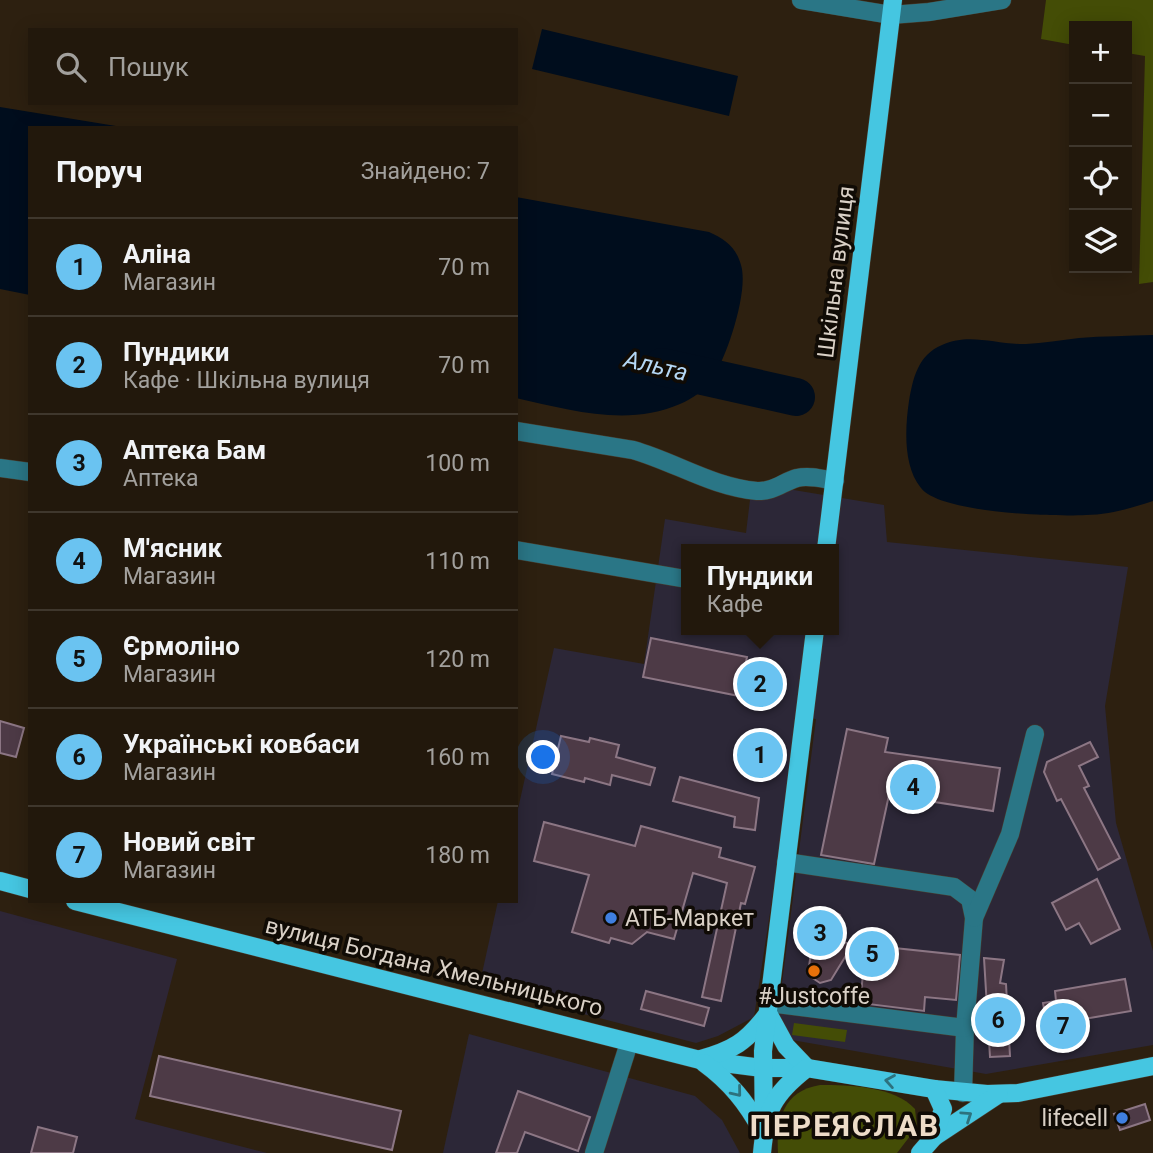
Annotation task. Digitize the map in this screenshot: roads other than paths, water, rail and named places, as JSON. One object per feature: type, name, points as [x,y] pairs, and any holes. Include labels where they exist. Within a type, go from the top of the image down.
[{"type":"main road","name":"Шкільна вулиця","points":[[827,544],[892,7]]},
{"type":"main road","points":[[762,1153],[762,1068],[768,1008],[815,635]]},
{"type":"main road","points":[[0,881],[28,888]]},
{"type":"main road","name":"вулиця Богдана Хмельницького","points":[[83,903],[700,1060],[762,1068],[807,1068],[934,1089]]},
{"type":"main road","points":[[700,1060],[739,1045],[753,1032],[768,1008]]},
{"type":"main road","points":[[764,1134],[773,1102],[779,1093],[807,1068],[786,1046],[768,1008]]},
{"type":"main road","name":"вулиця Богдана Хмельницького","points":[[700,1060],[723,1077],[741,1096],[764,1134]]},
{"type":"main road","points":[[934,1089],[999,1094],[1040,1089],[1153,1066]]},
{"type":"main road","points":[[934,1089],[943,1109],[934,1137]]},
{"type":"main road","points":[[920,1153],[934,1137],[999,1094]]},
{"type":"street","points":[[801,0],[892,7],[909,15],[962,3],[1002,0]]},
{"type":"street","points":[[518,431],[633,450],[714,481],[758,491],[778,488],[799,478],[835,481]]},
{"type":"street","points":[[0,468],[28,472]]},
{"type":"street","points":[[518,550],[681,578]]},
{"type":"street","points":[[974,918],[1010,834],[1035,734]]},
{"type":"street","points":[[786,862],[954,887],[970,899],[974,918],[963,1093]]},
{"type":"street","points":[[768,1008],[965,1028]]},
{"type":"street","points":[[594,1153],[629,1042]]},
{"type":"water","points":[[542,29],[738,76],[729,116],[532,69]]},
{"type":"water","points":[[0,107],[116,126],[28,126],[28,295],[0,289]]},
{"type":"water","points":[[518,197],[709,232],[729,244],[741,265],[742,291],[730,339],[719,368],[706,386],[694,397],[680,404],[640,414],[598,414],[518,398]]},
{"type":"water","points":[[1153,335],[1153,501],[1095,515],[998,512],[950,503],[932,496],[921,488],[915,479],[907,446],[909,401],[918,368],[934,349],[952,341],[973,339],[1026,344],[1088,337]]},
{"type":"waterway","name":"Альта","points":[[662,367],[796,397]]},
{"type":"place","name":"Пундики","points":[[760,684]]},
{"type":"place","name":"Аліна","points":[[760,755]]},
{"type":"place","name":"М'ясник","points":[[913,787]]},
{"type":"place","name":"АТБ-Маркет","points":[[611,918]]},
{"type":"place","name":"Аптека Бам","points":[[820,933]]},
{"type":"place","name":"Єрмоліно","points":[[872,954]]},
{"type":"place","name":"#Justcoffe","points":[[814,971]]},
{"type":"place","name":"Українські ковбаси","points":[[998,1020]]},
{"type":"place","name":"Новий світ","points":[[1063,1026]]},
{"type":"place","name":"lifecell","points":[[1122,1118]]},
{"type":"district","name":"ПЕРЕЯСЛАВ","points":[[845,1125]]}]
